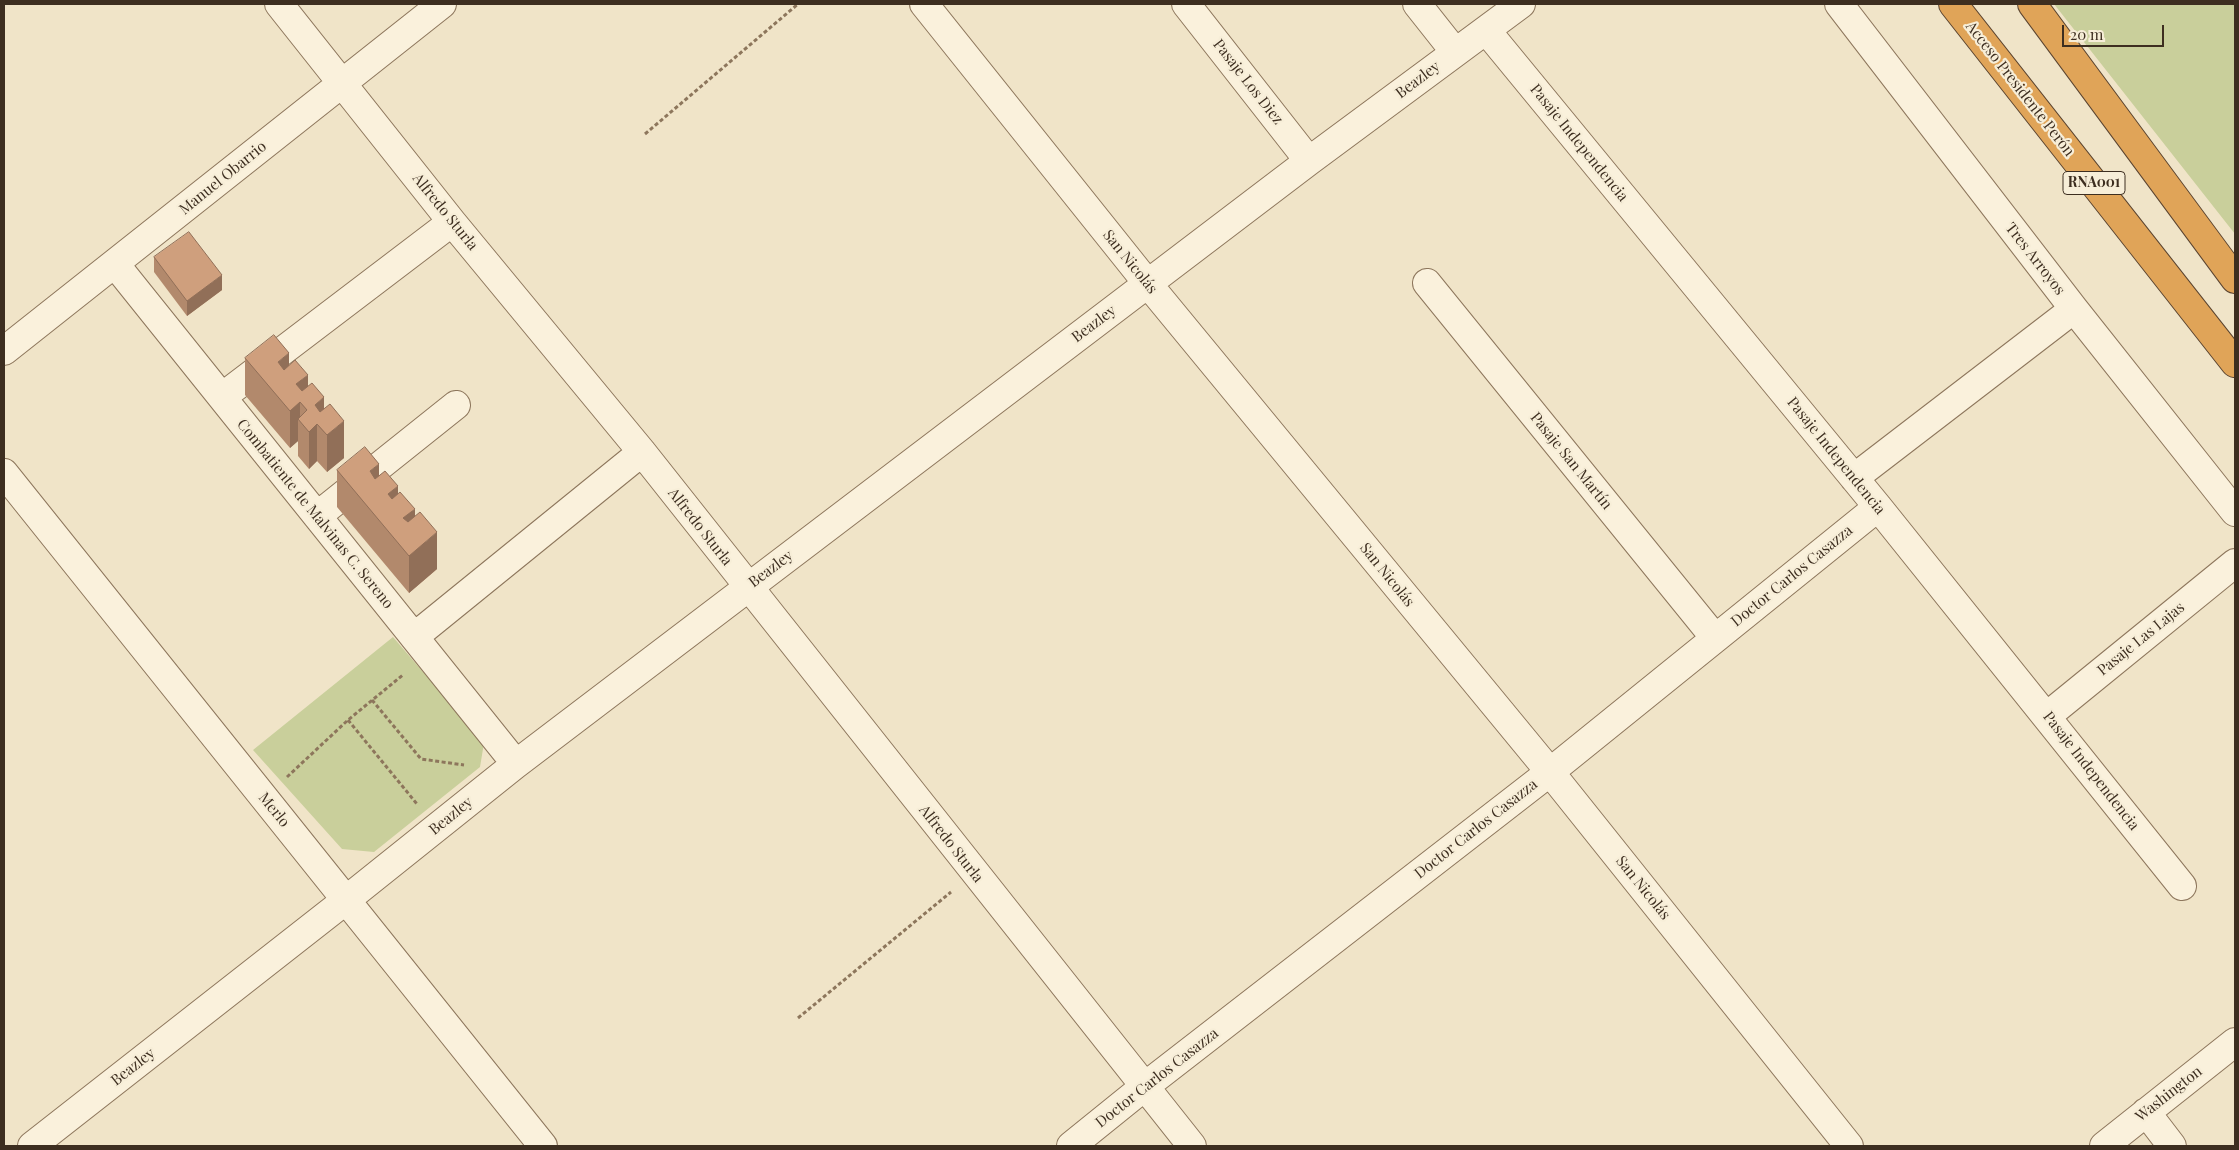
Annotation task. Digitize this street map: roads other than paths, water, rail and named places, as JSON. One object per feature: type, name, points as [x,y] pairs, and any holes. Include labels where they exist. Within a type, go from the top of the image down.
[{"type":"highway","name":"Acceso Presidente Perón","points":[[1953,4],[2235,363]]},
{"type":"highway","points":[[2032,4],[2235,279]]},
{"type":"street","name":"Alfredo Sturla","points":[[279,4],[452,222],[642,452],[747,587],[1192,1146]]},
{"type":"street","name":"Manuel Obarrio","points":[[4,351],[442,4]]},
{"type":"street","name":"San Nicolás","points":[[924,4],[1148,284],[1550,772],[1849,1146]]},
{"type":"street","name":"Pasaje Los Diez","points":[[1186,4],[1309,161]]},
{"type":"street","points":[[1417,4],[1455,52]]},
{"type":"street","name":"Beazley","points":[[32,1146],[511,768],[1309,161],[1521,4]]},
{"type":"street","name":"Tres Arroyos","points":[[1839,4],[2074,309],[2235,512]]},
{"type":"street","name":"Pasaje Independencia","points":[[1486,30],[2048,716],[2182,886]]},
{"type":"street","points":[[222,397],[452,222]]},
{"type":"street","name":"Combatiente de Malvinas C. Sereno","points":[[115,264],[421,646],[511,768]]},
{"type":"street","name":"Pasaje San Martín","points":[[1426,283],[1715,638]]},
{"type":"street","points":[[1854,478],[2074,309]]},
{"type":"street","points":[[317,516],[456,405]]},
{"type":"street","points":[[421,646],[642,452]]},
{"type":"street","name":"Merlo","points":[[4,473],[543,1146]]},
{"type":"street","name":"Doctor Carlos Casazza","points":[[1071,1146],[1144,1087],[1550,772],[1878,507]]},
{"type":"street","name":"Pasaje Las Lajas","points":[[2048,716],[2235,563]]},
{"type":"street","name":"Washington","points":[[2104,1146],[2235,1042]]},
{"type":"street","points":[[2146,1112],[2172,1146]]}]
